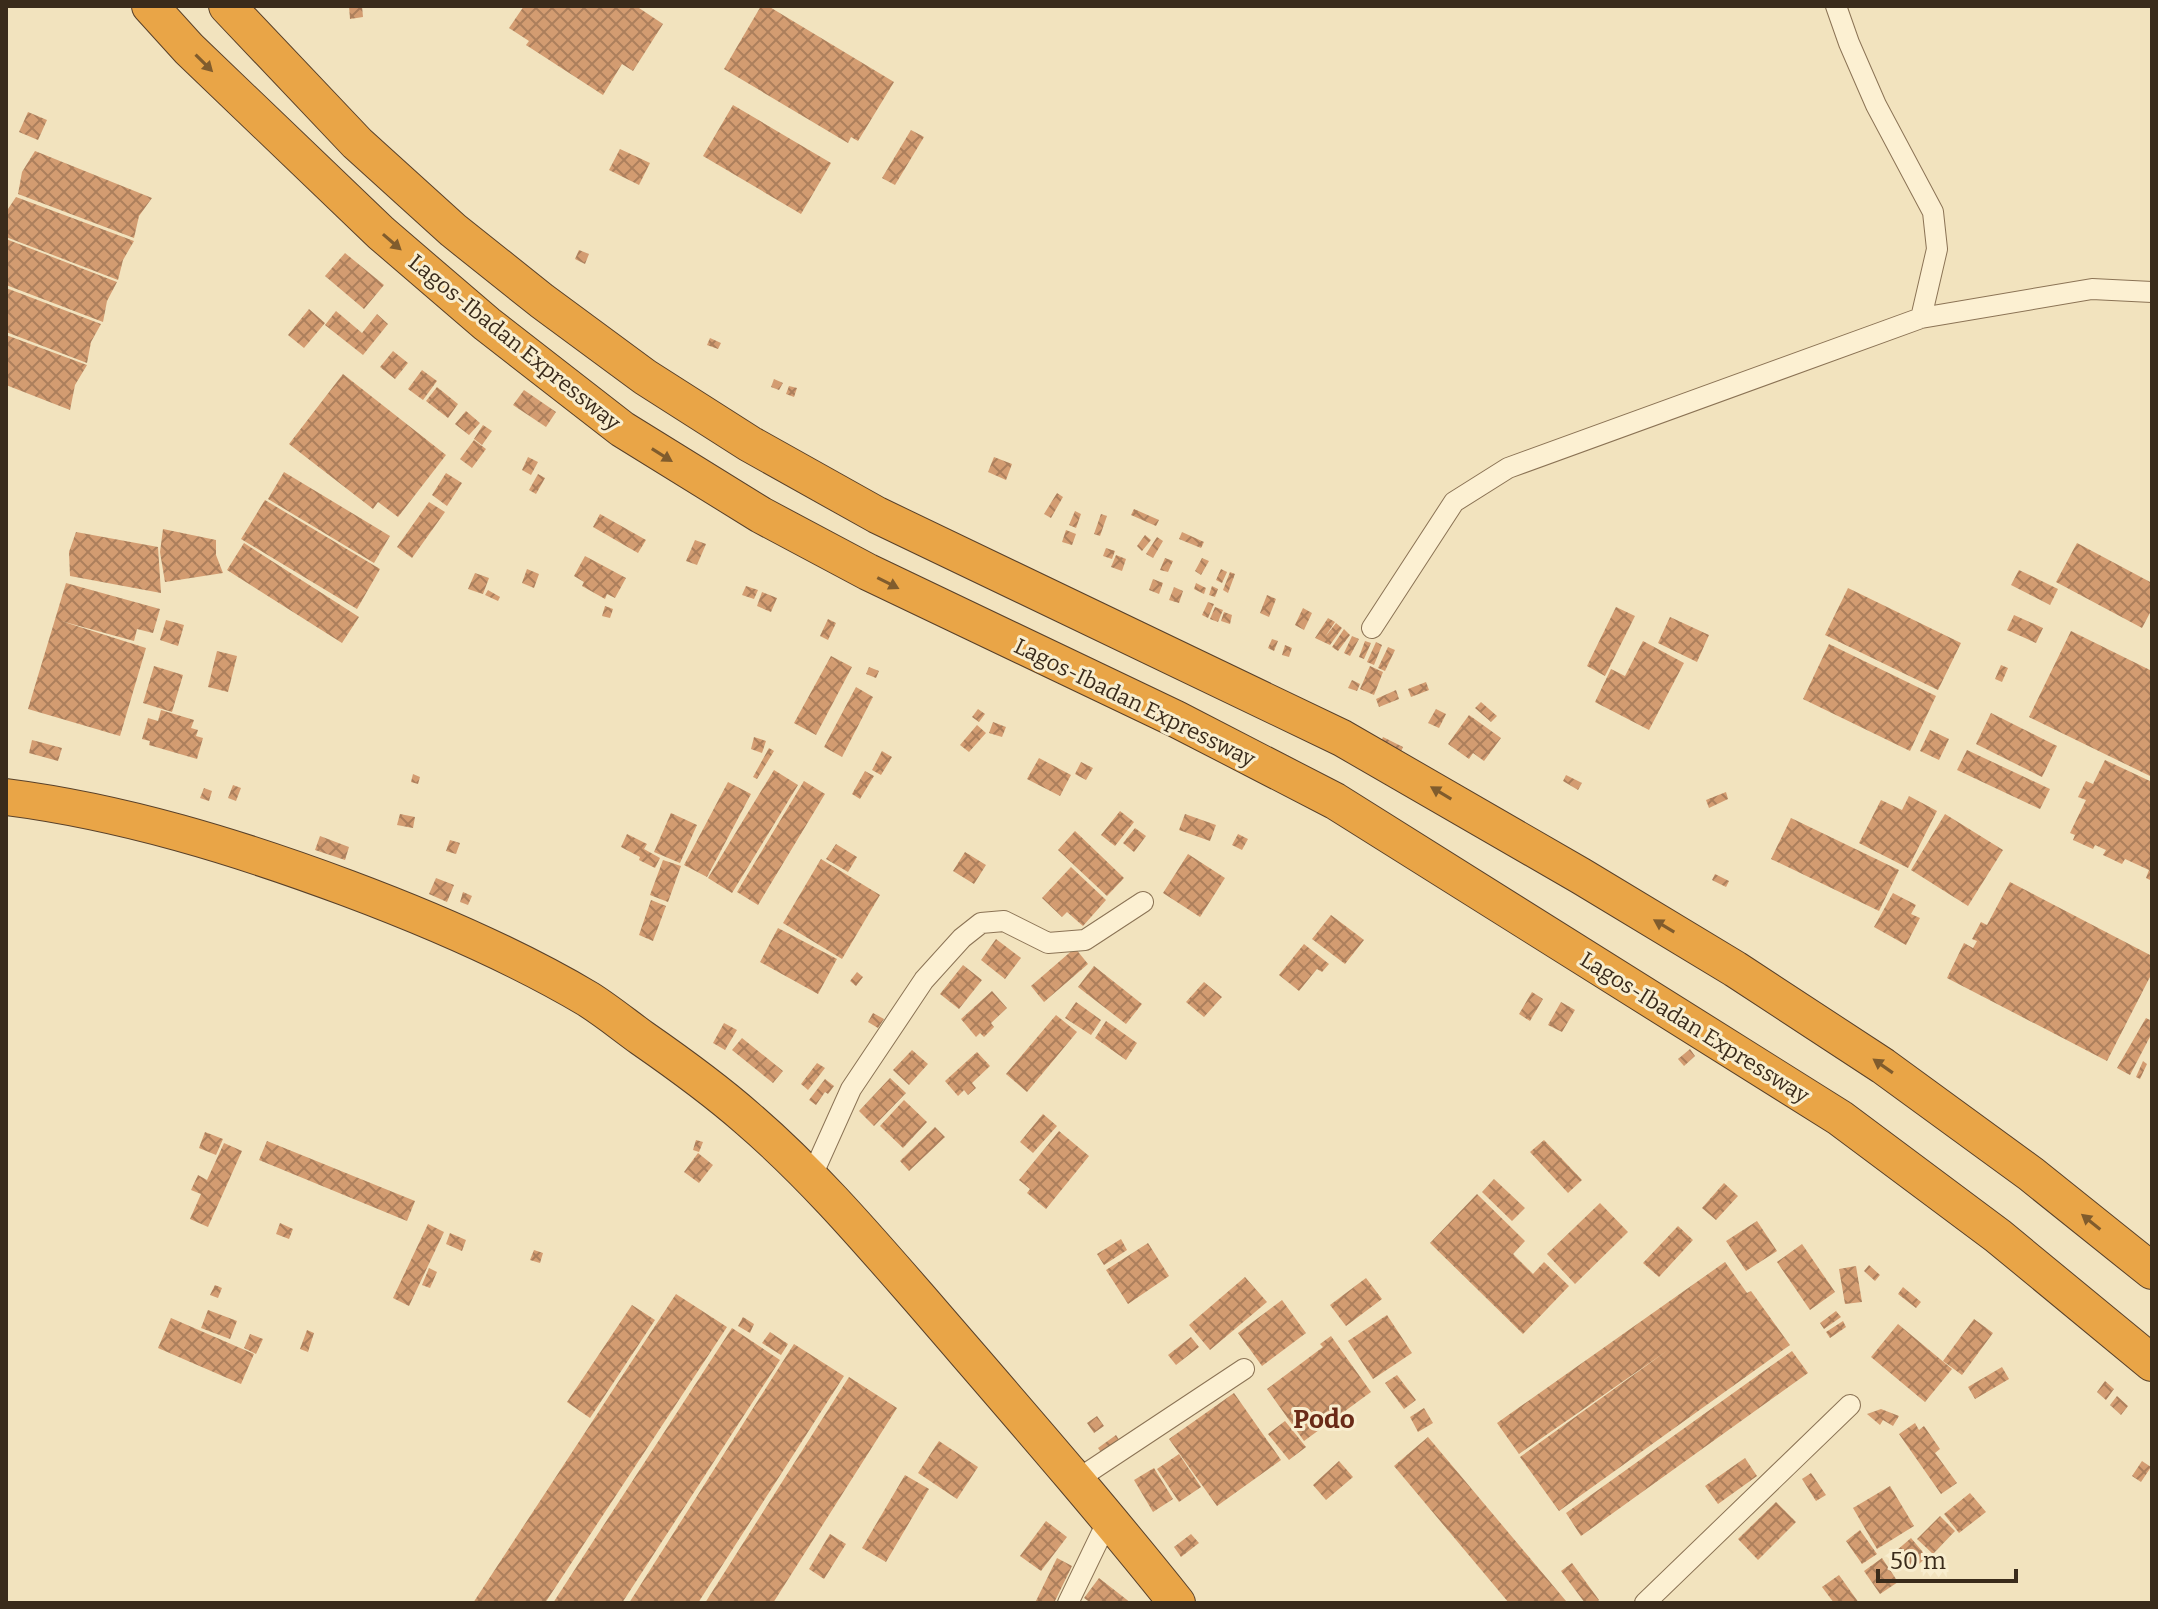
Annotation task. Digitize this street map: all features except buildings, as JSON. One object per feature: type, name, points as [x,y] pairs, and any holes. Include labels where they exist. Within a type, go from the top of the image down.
[{"type":"highway","name":"Lagos-Ibadan Expressway","points":[[150,6],[211,70],[381,233],[487,324],[622,429],[761,515],[868,572],[1176,719],[1335,801],[1840,1118],[1998,1236],[2152,1363]]},
{"type":"highway","points":[[227,6],[357,143],[443,221],[542,301],[645,377],[750,444],[877,515],[1342,738],[1569,869],[1735,969],[1883,1066],[2031,1174],[2152,1271]]},
{"type":"highway","points":[[6,797],[114,816],[274,861],[469,938],[591,1001],[687,1069],[749,1119],[858,1226],[1109,1518],[1177,1603]]},
{"type":"street","points":[[1836,6],[1876,105],[1933,212],[1937,249],[1921,318]]},
{"type":"street","points":[[1372,628],[1454,502],[1508,468],[1921,318],[2092,289],[2152,292]]},
{"type":"street","points":[[811,1178],[851,1089],[924,980],[962,938],[981,923],[1004,921],[1048,943],[1085,940],[1143,902]]},
{"type":"street","points":[[1075,1481],[1244,1369]]},
{"type":"street","points":[[1645,1603],[1850,1405]]},
{"type":"street","points":[[1068,1603],[1109,1518]]},
{"type":"district","name":"Podo","points":[[1324,1419]]}]
